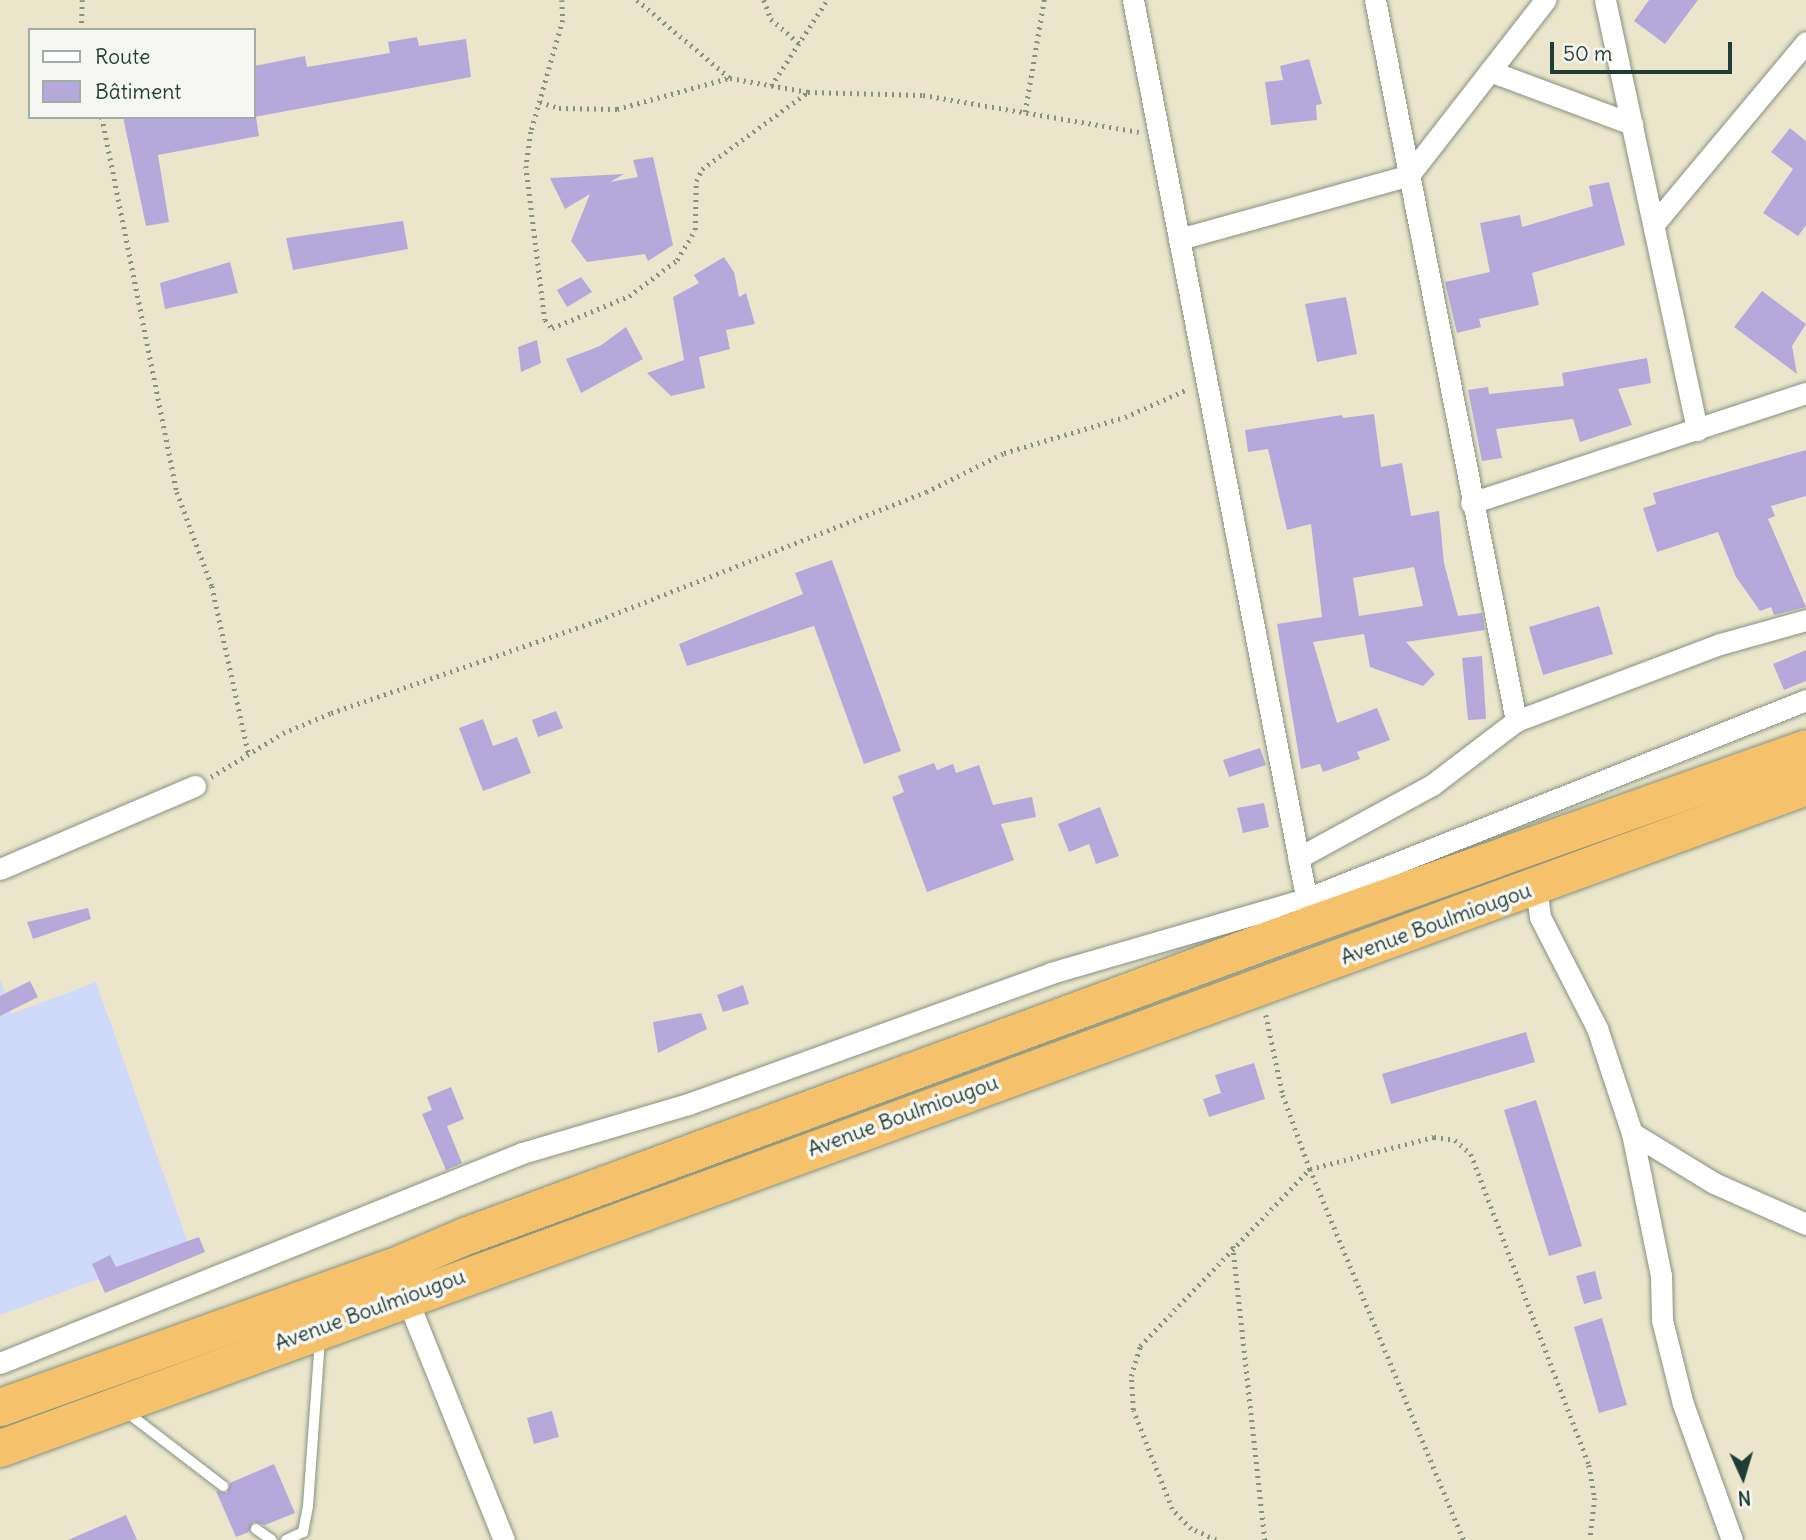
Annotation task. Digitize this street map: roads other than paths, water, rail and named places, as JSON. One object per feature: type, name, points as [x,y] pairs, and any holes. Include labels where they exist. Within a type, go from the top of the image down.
[{"type":"highway","name":"Avenue Boulmiougou","points":[[0,1448],[320,1329],[399,1282],[467,1235],[1308,912],[1806,748]]},
{"type":"highway","name":"Avenue Boulmiougou","points":[[0,1407],[399,1282],[1260,987],[1536,888],[1806,786]]},
{"type":"street","points":[[1133,0],[1308,912]]},
{"type":"street","points":[[1375,0],[1471,503],[1516,721]]},
{"type":"street","points":[[1179,239],[1409,175],[1545,0]]},
{"type":"street","points":[[1605,0],[1697,430]]},
{"type":"street","points":[[1654,224],[1806,42]]},
{"type":"street","points":[[1490,71],[1632,124]]},
{"type":"street","points":[[1471,503],[1806,393]]},
{"type":"street","points":[[1298,858],[1432,785],[1516,721],[1720,644],[1806,620]]},
{"type":"street","points":[[0,1363],[522,1153],[688,1104],[1051,972],[1308,912],[1806,700]]},
{"type":"street","points":[[0,869],[195,786]]},
{"type":"street","points":[[1536,888],[1540,917],[1597,1028],[1632,1133],[1661,1275],[1662,1320],[1683,1404],[1732,1540]]},
{"type":"street","points":[[1632,1133],[1714,1183],[1806,1224]]},
{"type":"street","points":[[399,1282],[424,1350],[471,1452],[504,1540]]},
{"type":"lane","points":[[286,1540],[303,1532],[308,1506],[320,1329]]},
{"type":"lane","points":[[117,1404],[223,1486]]},
{"type":"lane","points":[[257,1529],[272,1540]]}]
